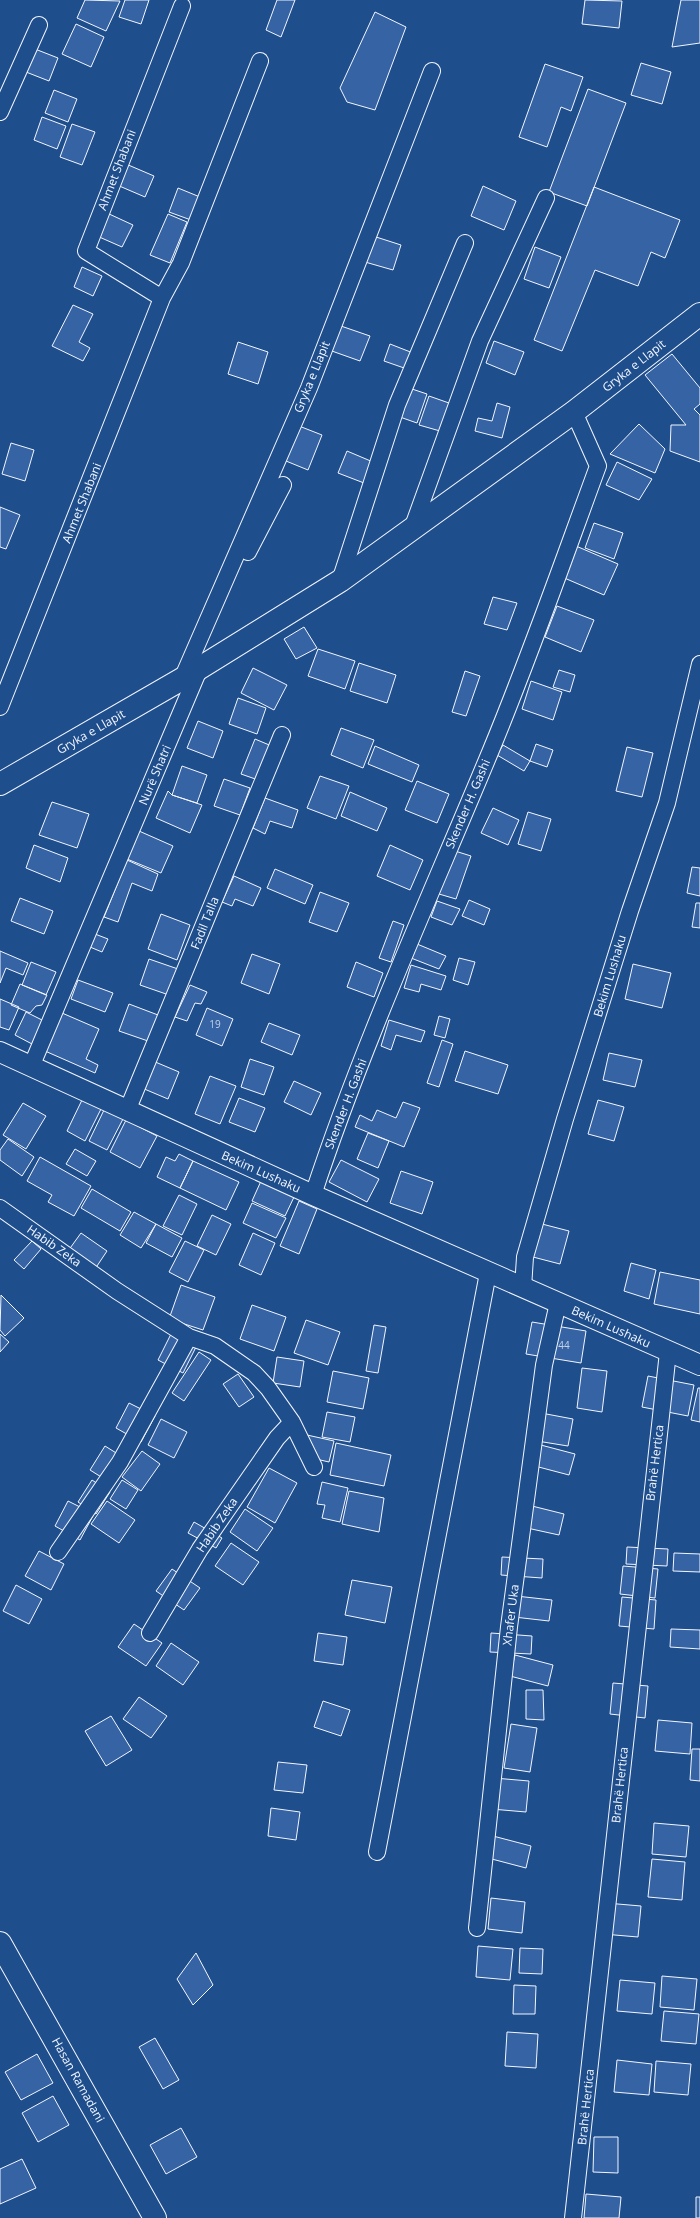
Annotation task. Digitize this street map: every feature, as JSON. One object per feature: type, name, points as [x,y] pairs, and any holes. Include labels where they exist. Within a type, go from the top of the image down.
[{"type":"main road","name":"Gryka e Llapit","points":[[0,784],[182,680],[200,667],[340,581],[574,412],[700,314]]},
{"type":"main road","name":"Hasan Ramadani","points":[[0,1943],[154,2218]]},
{"type":"street","name":"Ahmet Shabani","points":[[162,298],[86,251],[182,6]]},
{"type":"street","points":[[0,112],[39,25]]},
{"type":"street","name":"Ahmet Shabani","points":[[0,707],[162,298],[181,263],[260,61]]},
{"type":"street","name":"Gryka e Llapit","points":[[182,680],[309,388],[432,71]]},
{"type":"street","points":[[412,528],[480,341],[546,198]]},
{"type":"street","points":[[340,581],[397,405],[465,243]]},
{"type":"street","name":"Skender H. Gashi","points":[[313,1195],[382,1010],[495,740],[547,606],[598,466],[574,412]]},
{"type":"street","name":"Nurë Shatri","points":[[31,1067],[249,550],[283,485]]},
{"type":"street","name":"Bekim Lushaku","points":[[523,1288],[525,1257],[567,1111],[630,911],[667,803],[700,664]]},
{"type":"street","name":"Fadil Talla","points":[[127,1111],[282,735]]},
{"type":"street","name":"Bekim Lushaku","points":[[0,1052],[313,1195],[700,1365]]},
{"type":"street","name":"Habib Zeka","points":[[0,1208],[117,1291],[189,1337],[215,1346],[254,1373],[268,1388],[292,1422],[314,1467]]},
{"type":"street","points":[[377,1852],[488,1273]]},
{"type":"street","name":"Xhafer Uka","points":[[477,1928],[509,1628],[544,1365],[558,1303]]},
{"type":"street","points":[[58,1552],[120,1462],[189,1337]]},
{"type":"street","name":"Brahë Hertica","points":[[573,2218],[668,1352]]},
{"type":"street","name":"Habib Zeka","points":[[150,1634],[200,1549],[277,1438],[292,1422]]},
{"type":"building","points":[[85,0],[120,1],[106,31],[77,18]]},
{"type":"building","points":[[125,0],[149,0],[141,24],[119,17]]},
{"type":"building","points":[[277,0],[295,0],[281,37],[266,30]]},
{"type":"building","points":[[585,0],[622,1],[619,28],[582,24]]},
{"type":"building","points":[[681,0],[700,0],[700,43],[672,47]]},
{"type":"building","points":[[375,12],[406,27],[375,110],[347,102],[340,88]]},
{"type":"building","points":[[76,24],[104,37],[91,67],[62,54]]},
{"type":"building","points":[[35,49],[58,58],[49,81],[26,72]]},
{"type":"building","points":[[641,63],[671,72],[662,104],[631,95]]},
{"type":"building","points":[[545,64],[583,77],[571,111],[561,107],[547,147],[519,137]]},
{"type":"building","points":[[588,89],[626,103],[587,206],[549,192]]},
{"type":"building","points":[[54,90],[77,99],[68,122],[45,113]]},
{"type":"building","points":[[42,117],[66,126],[57,149],[34,140]]},
{"type":"building","points":[[72,124],[95,132],[82,165],[60,157]]},
{"type":"building","points":[[126,164],[154,176],[145,197],[117,185]]},
{"type":"building","points":[[483,186],[516,201],[504,230],[471,216]]},
{"type":"building","points":[[594,187],[680,220],[665,258],[651,252],[638,286],[595,270],[562,351],[534,340]]},
{"type":"building","points":[[178,188],[200,197],[191,220],[169,212]]},
{"type":"building","points":[[107,213],[133,225],[122,247],[97,236]]},
{"type":"building","points":[[168,214],[187,222],[170,263],[150,255]]},
{"type":"building","points":[[373,236],[401,245],[393,270],[365,262]]},
{"type":"building","points":[[535,247],[561,257],[549,288],[524,279]]},
{"type":"building","points":[[82,267],[102,276],[93,296],[74,287]]},
{"type":"building","points":[[73,305],[93,314],[79,342],[90,348],[83,361],[52,346]]},
{"type":"building","points":[[338,325],[370,336],[360,361],[329,350]]},
{"type":"building","points":[[494,341],[524,352],[515,375],[486,363]]},
{"type":"building","points":[[238,342],[268,352],[258,384],[228,374]]},
{"type":"building","points":[[390,344],[413,353],[407,369],[384,361]]},
{"type":"building","points":[[672,354],[700,388],[700,404],[694,409],[700,415],[700,462],[670,451],[671,425],[686,425],[645,375]]},
{"type":"building","points":[[406,387],[427,394],[417,423],[397,416]]},
{"type":"building","points":[[429,396],[449,403],[440,431],[419,425]]},
{"type":"building","points":[[497,403],[510,407],[502,438],[475,431],[478,418],[492,421]]},
{"type":"building","points":[[639,424],[665,449],[655,473],[610,454]]},
{"type":"building","points":[[299,426],[322,435],[308,470],[286,461]]},
{"type":"building","points":[[11,443],[34,450],[25,481],[2,474]]},
{"type":"building","points":[[347,451],[373,462],[364,483],[338,473]]},
{"type":"building","points":[[617,462],[652,479],[639,500],[606,485]]},
{"type":"building","points":[[0,507],[20,515],[6,549],[0,547]]},
{"type":"building","points":[[594,523],[623,533],[614,559],[585,548]]},
{"type":"building","points":[[576,546],[618,564],[604,595],[562,577]]},
{"type":"building","points":[[493,597],[517,603],[507,630],[484,624]]},
{"type":"building","points":[[557,606],[594,620],[581,652],[545,637]]},
{"type":"building","points":[[304,627],[317,648],[296,659],[284,639]]},
{"type":"building","points":[[318,649],[355,661],[345,689],[308,676]]},
{"type":"building","points":[[359,663],[396,675],[387,703],[350,691]]},
{"type":"building","points":[[253,668],[287,685],[274,710],[241,693]]},
{"type":"building","points":[[559,670],[575,675],[570,692],[553,687]]},
{"type":"building","points":[[465,671],[480,676],[466,716],[452,712]]},
{"type":"building","points":[[531,681],[562,692],[553,720],[522,709]]},
{"type":"building","points":[[238,698],[266,708],[257,734],[229,724]]},
{"type":"building","points":[[198,721],[223,731],[213,758],[187,748]]},
{"type":"building","points":[[341,728],[374,740],[363,768],[331,755]]},
{"type":"building","points":[[255,739],[274,747],[261,781],[241,774]]},
{"type":"building","points":[[536,744],[553,750],[547,767],[530,761]]},
{"type":"building","points":[[503,745],[530,761],[524,771],[497,755]]},
{"type":"building","points":[[375,746],[419,765],[412,782],[368,764]]},
{"type":"building","points":[[627,747],[653,753],[642,797],[616,791]]},
{"type":"building","points":[[182,766],[207,775],[197,803],[172,795]]},
{"type":"building","points":[[320,776],[349,786],[336,819],[307,808]]},
{"type":"building","points":[[224,779],[250,788],[240,815],[214,806]]},
{"type":"building","points":[[417,781],[449,794],[437,823],[405,810]]},
{"type":"building","points":[[168,791],[172,795],[202,805],[190,833],[156,818]]},
{"type":"building","points":[[350,792],[387,808],[377,831],[341,816]]},
{"type":"building","points":[[265,798],[298,810],[292,828],[270,821],[265,834],[253,828]]},
{"type":"building","points":[[52,802],[89,814],[77,848],[39,835]]},
{"type":"building","points":[[493,808],[519,820],[508,845],[481,833]]},
{"type":"building","points":[[528,812],[551,819],[541,851],[518,844]]},
{"type":"building","points":[[139,831],[173,846],[161,873],[127,859]]},
{"type":"building","points":[[34,845],[68,858],[60,882],[26,868]]},
{"type":"building","points":[[390,845],[423,860],[410,890],[377,876]]},
{"type":"building","points":[[455,851],[471,856],[456,899],[439,894]]},
{"type":"building","points":[[127,860],[158,874],[152,891],[132,883],[118,922],[104,917]]},
{"type":"building","points":[[692,867],[700,868],[700,896],[687,893]]},
{"type":"building","points":[[275,869],[313,885],[305,904],[267,888]]},
{"type":"building","points":[[234,876],[261,888],[253,906],[235,899],[232,906],[222,902]]},
{"type":"building","points":[[320,892],[349,903],[337,932],[309,922]]},
{"type":"building","points":[[20,898],[53,911],[44,934],[11,921]]},
{"type":"building","points":[[469,900],[490,909],[484,925],[462,916]]},
{"type":"building","points":[[437,901],[460,909],[452,925],[431,917]]},
{"type":"building","points":[[696,903],[700,903],[700,928],[692,927]]},
{"type":"building","points":[[161,914],[190,925],[177,960],[148,949]]},
{"type":"building","points":[[393,921],[404,925],[391,962],[379,958]]},
{"type":"building","points":[[95,934],[108,939],[102,952],[90,947]]},
{"type":"building","points":[[417,944],[446,956],[439,969],[411,958]]},
{"type":"building","points":[[0,951],[28,963],[23,975],[6,968],[0,983]]},
{"type":"building","points":[[252,954],[280,964],[269,994],[241,983]]},
{"type":"building","points":[[459,958],[475,962],[468,985],[453,980]]},
{"type":"building","points":[[149,959],[178,969],[169,995],[140,985]]},
{"type":"building","points":[[31,962],[56,972],[46,995],[22,985]]},
{"type":"building","points":[[356,962],[383,973],[374,997],[347,987]]},
{"type":"building","points":[[633,964],[671,973],[662,1008],[625,999]]},
{"type":"building","points":[[411,965],[446,976],[441,990],[421,984],[419,992],[404,988]]},
{"type":"building","points":[[78,980],[113,993],[105,1012],[71,999]]},
{"type":"building","points":[[20,984],[47,995],[42,1005],[36,1006],[30,1013],[11,1005]]},
{"type":"building","points":[[190,985],[207,992],[201,1004],[195,1003],[187,1021],[175,1017]]},
{"type":"building","points":[[0,999],[19,1007],[9,1030],[0,1027]]},
{"type":"building","points":[[129,1004],[158,1015],[148,1041],[119,1031]]},
{"type":"building","points":[[207,1008],[233,1019],[222,1046],[196,1035]]},
{"type":"building","points":[[26,1012],[44,1021],[32,1044],[15,1035]]},
{"type":"building","points":[[62,1013],[99,1029],[86,1059],[98,1065],[95,1073],[45,1051]]},
{"type":"building","points":[[439,1016],[450,1019],[445,1038],[434,1035]]},
{"type":"building","points":[[389,1020],[425,1031],[421,1042],[396,1035],[391,1050],[381,1046]]},
{"type":"building","points":[[269,1023],[300,1035],[292,1055],[261,1042]]},
{"type":"building","points":[[442,1040],[453,1044],[439,1087],[427,1083]]},
{"type":"building","points":[[465,1051],[508,1065],[498,1094],[455,1081]]},
{"type":"building","points":[[609,1053],[642,1060],[635,1087],[603,1080]]},
{"type":"building","points":[[250,1059],[274,1067],[264,1095],[241,1087]]},
{"type":"building","points":[[153,1061],[179,1072],[168,1099],[142,1088]]},
{"type":"building","points":[[210,1076],[236,1086],[220,1124],[195,1114]]},
{"type":"building","points":[[294,1081],[321,1093],[311,1115],[284,1102]]},
{"type":"building","points":[[239,1098],[265,1108],[255,1132],[229,1122]]},
{"type":"building","points":[[82,1100],[101,1109],[85,1141],[67,1131]]},
{"type":"building","points":[[598,1100],[624,1107],[614,1141],[588,1134]]},
{"type":"building","points":[[403,1102],[420,1108],[404,1147],[355,1127],[360,1115],[372,1121],[377,1110],[396,1118]]},
{"type":"building","points":[[23,1103],[46,1116],[26,1149],[3,1135]]},
{"type":"building","points":[[104,1110],[123,1119],[107,1150],[89,1141]]},
{"type":"building","points":[[126,1120],[157,1136],[140,1168],[110,1152]]},
{"type":"building","points":[[368,1133],[389,1141],[378,1168],[357,1159]]},
{"type":"building","points":[[8,1139],[34,1157],[22,1176],[0,1160],[0,1150]]},
{"type":"building","points":[[75,1149],[96,1161],[87,1176],[66,1164]]},
{"type":"building","points":[[179,1154],[193,1161],[180,1188],[157,1177],[166,1157],[175,1161]]},
{"type":"building","points":[[40,1157],[91,1186],[74,1216],[48,1202],[52,1195],[27,1181]]},
{"type":"building","points":[[341,1160],[379,1179],[367,1202],[329,1182]]},
{"type":"building","points":[[193,1161],[239,1182],[226,1210],[180,1188]]},
{"type":"building","points":[[401,1171],[433,1182],[422,1214],[390,1203]]},
{"type":"building","points":[[261,1181],[295,1195],[285,1216],[252,1201]]},
{"type":"building","points":[[92,1189],[131,1212],[120,1231],[81,1208]]},
{"type":"building","points":[[179,1195],[197,1204],[182,1235],[163,1226]]},
{"type":"building","points":[[299,1201],[317,1209],[299,1254],[280,1246]]},
{"type":"building","points":[[252,1203],[286,1218],[276,1238],[243,1223]]},
{"type":"building","points":[[134,1212],[156,1224],[141,1248],[120,1235]]},
{"type":"building","points":[[212,1215],[231,1224],[216,1255],[197,1246]]},
{"type":"building","points":[[156,1224],[182,1238],[172,1257],[146,1243]]},
{"type":"building","points":[[542,1224],[569,1231],[560,1264],[533,1257]]},
{"type":"building","points":[[81,1233],[107,1251],[95,1269],[68,1251]]},
{"type":"building","points":[[253,1233],[275,1243],[261,1275],[239,1265]]},
{"type":"building","points":[[32,1241],[41,1249],[24,1269],[14,1260]]},
{"type":"building","points":[[185,1241],[204,1250],[188,1282],[169,1272]]},
{"type":"building","points":[[631,1263],[656,1270],[649,1299],[624,1291]]},
{"type":"building","points":[[660,1272],[700,1280],[700,1314],[654,1304]]},
{"type":"building","points":[[181,1285],[215,1297],[203,1330],[169,1319]]},
{"type":"building","points":[[1,1295],[24,1318],[5,1336],[0,1330]]},
{"type":"building","points":[[252,1305],[286,1317],[274,1351],[240,1339]]},
{"type":"building","points":[[306,1320],[340,1332],[328,1365],[294,1353]]},
{"type":"building","points":[[532,1322],[586,1331],[581,1363],[526,1354]]},
{"type":"building","points":[[374,1325],[386,1327],[378,1373],[366,1371]]},
{"type":"building","points":[[0,1334],[9,1342],[0,1352]]},
{"type":"building","points":[[171,1334],[196,1347],[183,1373],[158,1360]]},
{"type":"building","points":[[199,1352],[211,1360],[184,1401],[172,1393]]},
{"type":"building","points":[[277,1357],[304,1361],[300,1387],[273,1383]]},
{"type":"building","points":[[582,1368],[607,1371],[602,1412],[577,1408]]},
{"type":"building","points":[[333,1371],[369,1378],[363,1409],[327,1402]]},
{"type":"building","points":[[238,1374],[254,1397],[239,1407],[223,1384]]},
{"type":"building","points":[[648,1376],[694,1385],[688,1416],[642,1407]]},
{"type":"building","points":[[698,1388],[700,1388],[700,1422],[691,1420]]},
{"type":"building","points":[[129,1403],[155,1416],[141,1442],[116,1428]]},
{"type":"building","points":[[327,1412],[355,1417],[350,1442],[322,1437]]},
{"type":"building","points":[[541,1413],[573,1419],[568,1446],[537,1441]]},
{"type":"building","points":[[161,1419],[187,1432],[174,1458],[148,1445]]},
{"type":"building","points":[[307,1435],[334,1441],[329,1462],[303,1456]]},
{"type":"building","points":[[336,1443],[391,1455],[384,1486],[330,1475]]},
{"type":"building","points":[[537,1444],[575,1454],[569,1475],[531,1465]]},
{"type":"building","points":[[105,1446],[129,1461],[114,1485],[90,1470]]},
{"type":"building","points":[[142,1451],[160,1464],[141,1491],[122,1477]]},
{"type":"building","points":[[269,1468],[297,1483],[275,1523],[247,1507]]},
{"type":"building","points":[[92,1480],[110,1492],[96,1514],[78,1502]]},
{"type":"building","points":[[122,1480],[138,1490],[126,1509],[110,1499]]},
{"type":"building","points":[[322,1482],[348,1488],[340,1522],[322,1518],[325,1505],[317,1504]]},
{"type":"building","points":[[349,1491],[384,1498],[379,1532],[342,1524]]},
{"type":"building","points":[[68,1501],[94,1514],[80,1540],[55,1526]]},
{"type":"building","points":[[107,1501],[135,1520],[119,1543],[91,1524]]},
{"type":"building","points":[[532,1506],[564,1514],[559,1535],[527,1528]]},
{"type":"building","points":[[245,1509],[273,1528],[257,1551],[230,1532]]},
{"type":"building","points":[[194,1522],[222,1538],[216,1548],[188,1533]]},
{"type":"building","points":[[231,1543],[259,1562],[243,1585],[215,1566]]},
{"type":"building","points":[[627,1547],[668,1549],[667,1566],[626,1564]]},
{"type":"building","points":[[39,1551],[64,1564],[51,1590],[25,1576]]},
{"type":"building","points":[[674,1553],[700,1554],[700,1572],[673,1571]]},
{"type":"building","points":[[502,1557],[543,1559],[542,1578],[501,1575]]},
{"type":"building","points":[[623,1566],[658,1569],[655,1598],[620,1594]]},
{"type":"building","points":[[172,1569],[200,1588],[184,1610],[156,1591]]},
{"type":"building","points":[[352,1580],[392,1587],[385,1623],[345,1615]]},
{"type":"building","points":[[16,1585],[42,1599],[29,1624],[3,1611]]},
{"type":"building","points":[[516,1596],[552,1600],[549,1621],[514,1617]]},
{"type":"building","points":[[622,1597],[656,1600],[654,1629],[619,1626]]},
{"type":"building","points":[[134,1624],[162,1643],[146,1666],[118,1647]]},
{"type":"building","points":[[671,1629],[700,1630],[700,1649],[670,1647]]},
{"type":"building","points":[[318,1633],[347,1637],[343,1665],[314,1661]]},
{"type":"building","points":[[491,1633],[532,1636],[531,1654],[490,1652]]},
{"type":"building","points":[[171,1643],[199,1662],[183,1685],[156,1666]]},
{"type":"building","points":[[515,1655],[553,1665],[548,1686],[510,1676]]},
{"type":"building","points":[[613,1683],[648,1686],[645,1718],[610,1714]]},
{"type":"building","points":[[526,1690],[543,1690],[544,1720],[526,1719]]},
{"type":"building","points":[[139,1697],[167,1716],[151,1738],[123,1719]]},
{"type":"building","points":[[323,1701],[350,1710],[341,1736],[314,1727]]},
{"type":"building","points":[[111,1716],[132,1750],[106,1766],[85,1731]]},
{"type":"building","points":[[658,1720],[692,1723],[690,1754],[655,1751]]},
{"type":"building","points":[[511,1724],[537,1728],[530,1772],[504,1768]]},
{"type":"building","points":[[692,1749],[700,1749],[700,1781],[690,1780]]},
{"type":"building","points":[[278,1762],[307,1765],[303,1793],[274,1790]]},
{"type":"building","points":[[494,1778],[529,1781],[526,1812],[491,1809]]},
{"type":"building","points":[[271,1808],[300,1812],[296,1840],[268,1836]]},
{"type":"building","points":[[654,1823],[689,1826],[686,1857],[652,1854]]},
{"type":"building","points":[[493,1836],[531,1846],[526,1868],[488,1858]]},
{"type":"building","points":[[652,1859],[685,1862],[682,1900],[648,1897]]},
{"type":"building","points":[[491,1898],[525,1902],[522,1933],[488,1929]]},
{"type":"building","points":[[606,1903],[641,1906],[638,1937],[603,1934]]},
{"type":"building","points":[[478,1946],[513,1949],[510,1980],[476,1977]]},
{"type":"building","points":[[520,1948],[543,1949],[542,1974],[519,1973]]},
{"type":"building","points":[[196,1953],[213,1985],[193,2005],[177,1979]]},
{"type":"building","points":[[662,1976],[697,1979],[694,2010],[660,2007]]},
{"type":"building","points":[[620,1980],[655,1983],[652,2014],[617,2011]]},
{"type":"building","points":[[514,1985],[536,1986],[535,2014],[513,2014]]},
{"type":"building","points":[[664,2011],[699,2014],[696,2044],[661,2041]]},
{"type":"building","points":[[507,2032],[538,2034],[536,2068],[505,2066]]},
{"type":"building","points":[[155,2038],[179,2080],[163,2089],[139,2047]]},
{"type":"building","points":[[37,2054],[53,2083],[21,2100],[5,2072]]},
{"type":"building","points":[[617,2060],[652,2064],[649,2095],[614,2092]]},
{"type":"building","points":[[656,2061],[691,2064],[688,2095],[654,2092]]},
{"type":"building","points":[[53,2096],[69,2125],[38,2142],[22,2113]]},
{"type":"building","points":[[181,2128],[197,2157],[166,2174],[150,2145]]},
{"type":"building","points":[[594,2137],[618,2137],[618,2173],[593,2172]]},
{"type":"building","points":[[22,2159],[36,2188],[0,2204],[0,2169]]},
{"type":"building","points":[[586,2194],[621,2197],[619,2218],[584,2218]]},
{"type":"building","points":[[696,2197],[700,2197],[700,2218],[696,2218]]}]
